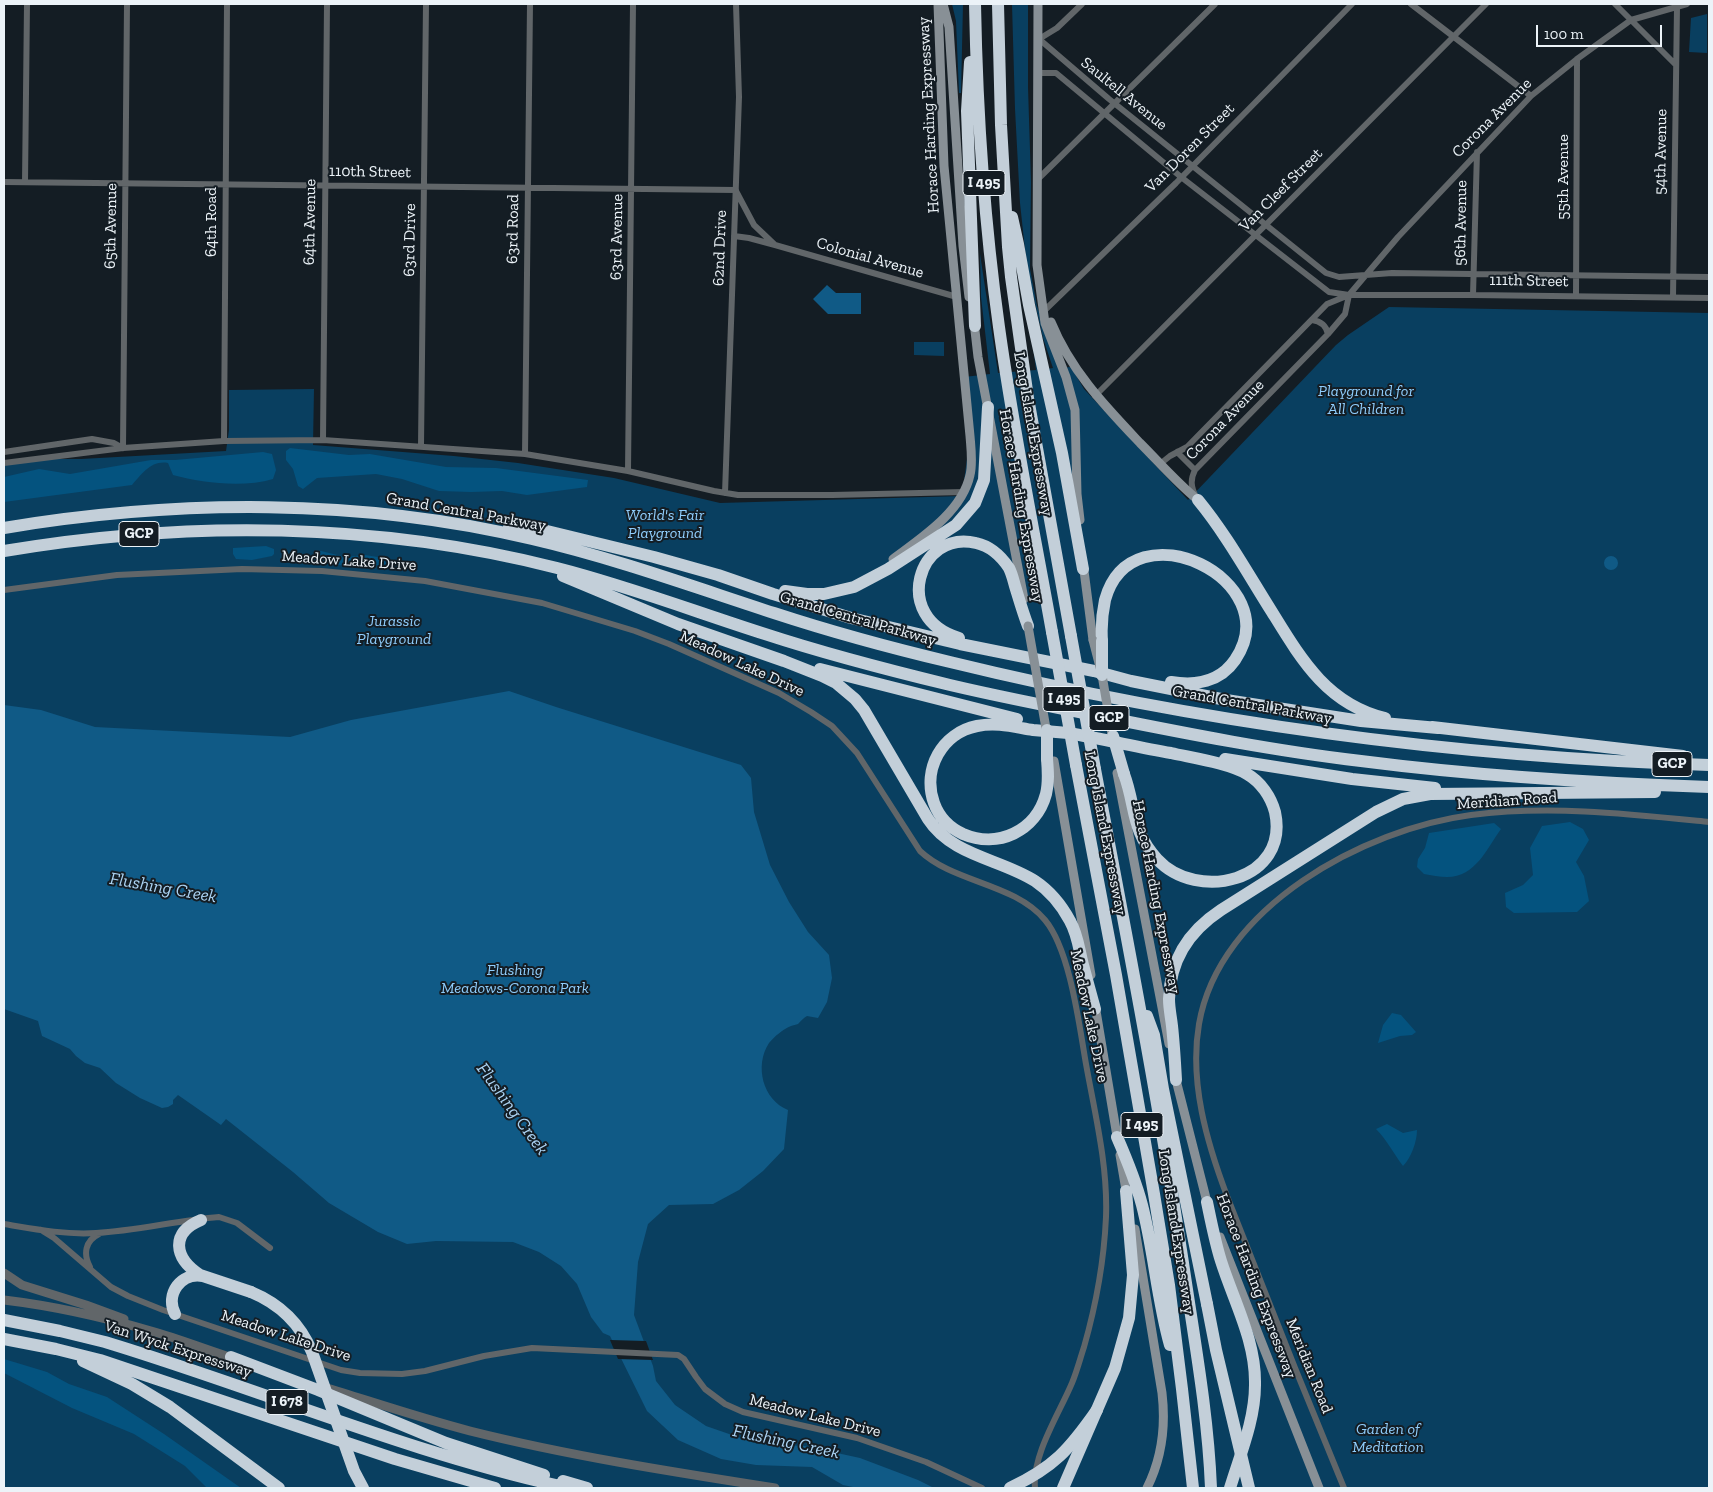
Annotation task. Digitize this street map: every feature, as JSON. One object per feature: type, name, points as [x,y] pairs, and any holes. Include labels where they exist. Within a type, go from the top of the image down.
[{"type":"highway","points":[[975,4],[967,111],[975,326]]},
{"type":"highway","name":"Long Island Expressway","points":[[975,4],[981,151],[993,282],[1010,397],[1116,975],[1154,1194],[1190,1449],[1192,1488]]},
{"type":"highway","name":"Long Island Expressway","points":[[998,4],[999,72],[1008,254],[1023,369],[1162,1134],[1203,1406],[1211,1488]]},
{"type":"highway","points":[[1004,186],[1062,453],[1083,569]]},
{"type":"highway","points":[[440,521],[543,530],[718,575],[807,594],[833,592],[854,587],[888,569],[941,536],[956,525],[968,512],[979,496],[986,471],[988,407]]},
{"type":"highway","points":[[1198,500],[1218,526],[1306,665],[1324,685],[1345,701],[1371,714],[1438,728]]},
{"type":"highway","name":"Grand Central Parkway","points":[[4,528],[102,515],[163,510],[225,508],[340,511],[440,521],[531,538],[583,552],[807,623],[910,652],[999,673],[1165,707],[1285,728],[1414,745],[1570,758],[1709,765]]},
{"type":"highway","name":"GCP","points":[[4,551],[59,542],[132,535],[225,530],[286,530],[406,540],[526,560],[600,580],[775,637],[878,667],[975,691],[1166,730],[1316,755],[1407,767],[1553,779],[1709,787]]},
{"type":"highway","points":[[1022,656],[952,635],[933,624],[924,612],[919,599],[918,584],[923,568],[934,554],[949,545],[972,542],[987,547],[1000,556],[1012,574],[1028,626]]},
{"type":"highway","points":[[1157,555],[1189,559],[1212,570],[1226,582],[1241,603],[1246,621],[1242,647],[1234,663],[1222,674],[1207,681],[1192,684],[1177,683],[1134,674],[1098,673],[1098,640],[1101,630],[1102,612],[1111,585],[1127,566],[1141,558],[1157,555]]},
{"type":"highway","points":[[526,560],[686,627],[784,661],[829,679],[843,688],[855,698],[868,716],[928,819],[941,835],[961,847],[1031,878],[1054,898],[1070,921],[1076,934],[1095,1009]]},
{"type":"highway","points":[[718,575],[851,618],[960,644],[1132,681],[1268,707],[1361,721],[1709,759]]},
{"type":"highway","points":[[784,661],[1034,723],[1067,733]]},
{"type":"highway","points":[[1046,730],[1051,760],[1048,778],[1043,802],[1030,822],[1011,835],[988,840],[967,835],[955,829],[944,820],[933,802],[930,780],[935,758],[943,745],[954,734],[977,726],[996,724],[1067,733],[1190,757],[1245,773],[1263,788],[1272,803],[1274,812],[1276,827],[1272,844],[1258,866],[1237,879],[1218,882],[1197,881],[1180,876],[1163,865],[1149,850],[1140,834],[1120,774],[1113,736]]},
{"type":"highway","points":[[1190,757],[1225,759],[1399,785],[1489,793]]},
{"type":"highway","points":[[1176,1080],[1169,1001],[1170,985],[1181,951],[1190,936],[1220,910],[1394,802],[1430,794],[1602,794],[1709,791]]},
{"type":"highway","points":[[1132,971],[1154,1035],[1162,1089],[1207,1304],[1242,1488]]},
{"type":"highway","points":[[1117,1137],[1133,1174],[1142,1206],[1164,1321],[1182,1389]]},
{"type":"highway","points":[[1063,1488],[1120,1355],[1131,1303],[1132,1262],[1126,1191]]},
{"type":"highway","points":[[1207,1202],[1221,1260],[1246,1330],[1255,1375],[1251,1418],[1230,1488]]},
{"type":"highway","points":[[201,1220],[191,1224],[182,1233],[178,1245],[185,1261],[195,1271],[206,1277]]},
{"type":"highway","points":[[175,1314],[172,1309],[171,1298],[178,1284],[188,1277],[198,1275],[251,1292],[274,1304],[287,1314],[304,1336],[312,1352],[354,1470],[363,1488]]},
{"type":"highway","name":"Van Wyck Expressway","points":[[4,1320],[105,1342],[445,1456],[512,1475],[570,1488]]},
{"type":"highway","name":"Van Wyck Expressway","points":[[4,1339],[100,1360],[395,1459],[495,1488]]},
{"type":"highway","points":[[56,1349],[125,1381],[155,1398],[184,1417],[279,1488]]},
{"type":"highway","points":[[1216,1350],[1249,1488]]},
{"type":"highway","points":[[231,1357],[318,1390],[446,1443],[587,1488]]},
{"type":"highway","points":[[1010,1488],[1056,1460],[1073,1444],[1097,1410]]},
{"type":"main road","name":"Horace Harding Expressway","points":[[938,4],[942,136],[971,451],[971,468],[964,492]]},
{"type":"main road","name":"Horace Harding Expressway","points":[[943,4],[949,28],[965,264],[978,358],[1022,586],[1046,730]]},
{"type":"main road","points":[[1038,4],[1037,265],[1045,323],[1066,377],[1075,410],[1077,494],[1083,569],[1098,640]]},
{"type":"main road","points":[[1040,294],[1064,350],[1080,376],[1096,396],[1160,464],[1198,500]]},
{"type":"main road","points":[[854,587],[928,532],[953,507],[964,492]]},
{"type":"main road","points":[[1098,673],[1113,736]]},
{"type":"main road","points":[[1051,760],[1089,962],[1095,1009],[1126,1191],[1135,1231],[1163,1404],[1164,1426],[1161,1448],[1155,1471],[1147,1488]]},
{"type":"main road","name":"Horace Harding Expressway","points":[[1120,774],[1176,1080],[1207,1202],[1319,1488]]},
{"type":"street","points":[[25,182],[27,4]]},
{"type":"street","name":"65th Avenue","points":[[123,448],[127,4]]},
{"type":"street","name":"64th Road","points":[[224,441],[227,4]]},
{"type":"street","name":"64th Avenue","points":[[323,440],[326,4]]},
{"type":"street","name":"63rd Drive","points":[[421,446],[426,4]]},
{"type":"street","name":"63rd Road","points":[[524,454],[530,4]]},
{"type":"street","name":"63rd Avenue","points":[[628,471],[633,4]]},
{"type":"street","name":"62nd Drive","points":[[725,493],[739,97],[736,4]]},
{"type":"street","points":[[1039,39],[1057,28],[1082,4]]},
{"type":"street","points":[[1037,180],[1215,4]]},
{"type":"street","name":"Van Doren Street","points":[[1046,310],[1352,4]]},
{"type":"street","points":[[1412,4],[1532,96]]},
{"type":"street","name":"Van Cleef Street","points":[[1096,396],[1486,4]]},
{"type":"street","points":[[1615,4],[1676,65]]},
{"type":"street","name":"Corona Avenue","points":[[1198,500],[1191,479],[1196,470],[1328,334],[1345,314],[1349,296],[1398,237],[1532,96],[1577,59],[1631,20],[1687,4]]},
{"type":"street","name":"54th Avenue","points":[[1673,297],[1677,7]]},
{"type":"street","name":"Saultell Avenue","points":[[1039,39],[1068,66],[1326,274],[1339,277],[1366,275]]},
{"type":"street","name":"55th Avenue","points":[[1576,296],[1577,59]]},
{"type":"street","points":[[1056,73],[1068,66]]},
{"type":"street","name":"Saultell Avenue","points":[[1038,73],[1056,73],[1181,177],[1329,292],[1349,296]]},
{"type":"street","name":"56th Avenue","points":[[1473,295],[1477,152]]},
{"type":"street","name":"110th Street","points":[[4,182],[736,190]]},
{"type":"street","name":"Colonial Avenue","points":[[736,190],[754,225],[775,245]]},
{"type":"street","name":"Colonial Avenue","points":[[734,236],[775,245],[957,297]]},
{"type":"street","name":"111th Street","points":[[1366,275],[1474,274],[1709,277]]},
{"type":"street","name":"111th Street","points":[[1349,296],[1473,295],[1709,298]]},
{"type":"street","name":"Corona Avenue","points":[[1160,464],[1187,446],[1328,304],[1349,296]]},
{"type":"street","points":[[1312,320],[1322,323],[1328,334]]},
{"type":"street","points":[[4,452],[92,439],[114,443],[123,448]]},
{"type":"street","points":[[4,462],[123,448],[224,441],[323,440],[524,454],[628,471],[725,493],[832,495],[964,492]]},
{"type":"street","points":[[1177,452],[1196,470]]},
{"type":"street","name":"Meadow Lake Drive","points":[[4,590],[117,575],[242,569],[322,571],[425,581],[542,603],[635,631],[779,693],[832,726],[857,753],[920,851],[926,857],[943,866],[1020,900],[1033,909],[1044,919],[1055,935],[1064,961],[1082,1040],[1102,1152],[1106,1188],[1106,1217],[1102,1263],[1092,1315],[1073,1380],[1038,1460],[1033,1487]]},
{"type":"street","name":"Meridian Road","points":[[1344,1488],[1294,1368],[1227,1196],[1206,1128],[1198,1078],[1198,1034],[1205,1000],[1220,966],[1236,943],[1257,919],[1302,882],[1359,849],[1423,826],[1470,816],[1533,810],[1603,812],[1709,822]]},
{"type":"street","points":[[4,1224],[75,1233],[105,1232],[219,1218],[233,1220],[270,1248]]},
{"type":"street","name":"Meadow Lake Drive","points":[[40,1230],[54,1238],[119,1292],[175,1314],[341,1370],[360,1373],[402,1374],[425,1371],[484,1356],[532,1348],[678,1355],[684,1358],[691,1371],[706,1389],[724,1404],[743,1412],[857,1438],[926,1462],[982,1488]]},
{"type":"street","points":[[93,1271],[85,1257],[87,1246],[93,1238],[105,1232]]},
{"type":"street","points":[[4,1274],[22,1286],[104,1310],[152,1331]]},
{"type":"street","points":[[4,1300],[63,1309],[152,1331],[399,1411],[471,1431],[572,1454],[775,1488]]},
{"type":"green space","points":[[952,4],[963,4],[961,93],[959,93],[956,21]]},
{"type":"green space","name":"Flushing Meadows-Corona Park","points":[[1012,4],[1028,4],[1031,182],[1030,269],[1037,306],[1059,368],[1071,367],[1084,389],[1188,500],[1336,345],[1389,307],[1709,313],[1709,1488],[4,1488],[4,463],[28,459],[81,459],[226,451],[229,430],[229,390],[314,389],[313,445],[518,463],[614,478],[720,503],[962,496],[970,436],[964,377],[990,374],[981,297],[980,254],[998,373],[1036,370],[1033,346],[1040,370],[1053,368],[1043,338],[1027,268],[1020,203]]},
{"type":"green space","points":[[1707,14],[1707,53],[1689,52],[1691,18]]},
{"type":"green space","points":[[914,342],[944,342],[944,356],[914,355]]},
{"type":"shaded area","points":[[290,448],[349,455],[370,454],[446,467],[496,468],[588,480],[587,487],[527,495],[502,491],[439,491],[402,479],[376,474],[317,478],[303,489],[298,486],[293,469],[286,460],[286,451]]},
{"type":"shaded area","points":[[263,452],[272,454],[276,470],[273,479],[261,482],[236,484],[197,480],[173,475],[168,463],[162,463],[147,469],[132,485],[4,502],[4,477],[39,469],[70,474],[151,460],[175,460]]},
{"type":"shaded area","points":[[266,546],[274,549],[272,556],[252,560],[236,559],[233,554],[233,548]]},
{"type":"shaded area","points":[[321,551],[346,557],[365,555],[384,558],[386,564],[349,566],[312,560],[315,553]]},
{"type":"shaded area","points":[[1570,822],[1583,829],[1589,840],[1576,862],[1584,876],[1589,901],[1577,912],[1514,913],[1506,907],[1505,893],[1523,885],[1533,875],[1530,848],[1542,826]]},
{"type":"shaded area","points":[[1494,823],[1501,829],[1480,860],[1466,872],[1457,876],[1441,877],[1424,874],[1417,867],[1418,859],[1425,848],[1429,833]]},
{"type":"shaded area","points":[[1392,1013],[1401,1015],[1416,1032],[1412,1035],[1400,1036],[1378,1043],[1383,1025]]},
{"type":"shaded area","points":[[1387,1124],[1403,1133],[1417,1130],[1413,1150],[1403,1166],[1376,1129]]},
{"type":"shaded area","points":[[4,1359],[47,1372],[69,1384],[107,1397],[241,1488],[207,1488],[185,1466],[134,1434],[72,1408],[4,1373]]},
{"type":"water","points":[[827,285],[836,293],[861,293],[861,314],[828,314],[813,299]]},
{"type":"water","points":[[1608,556],[1614,556],[1618,563],[1614,570],[1608,570],[1604,566],[1604,560]]},
{"type":"water","name":"Flushing Creek","points":[[509,691],[741,765],[751,778],[754,812],[770,865],[789,902],[808,932],[829,955],[832,978],[827,1002],[818,1018],[807,1016],[798,1024],[779,1033],[769,1043],[764,1052],[762,1072],[767,1090],[772,1099],[788,1110],[784,1149],[763,1171],[739,1190],[713,1204],[669,1205],[648,1224],[638,1262],[634,1315],[653,1366],[656,1381],[675,1405],[706,1426],[758,1444],[805,1446],[860,1458],[934,1488],[858,1488],[843,1485],[812,1467],[756,1465],[721,1459],[678,1440],[647,1411],[610,1336],[603,1333],[591,1317],[577,1284],[561,1266],[539,1252],[513,1242],[436,1241],[407,1244],[378,1232],[329,1203],[226,1119],[221,1125],[178,1095],[173,1100],[173,1104],[162,1108],[140,1098],[116,1083],[100,1068],[85,1063],[70,1049],[42,1036],[38,1021],[4,1009],[4,705],[41,710],[95,727],[290,737],[351,720]]},
{"type":"pier","points":[[610,1340],[646,1341],[653,1360],[618,1359]]},
{"type":"park label","name":"Playground for All Children","points":[[1366,400]]},
{"type":"park label","name":"World's Fair Playground","points":[[665,524]]},
{"type":"park label","name":"Jurassic Playground","points":[[394,630]]},
{"type":"park label","name":"Garden of Meditation","points":[[1388,1438]]}]
